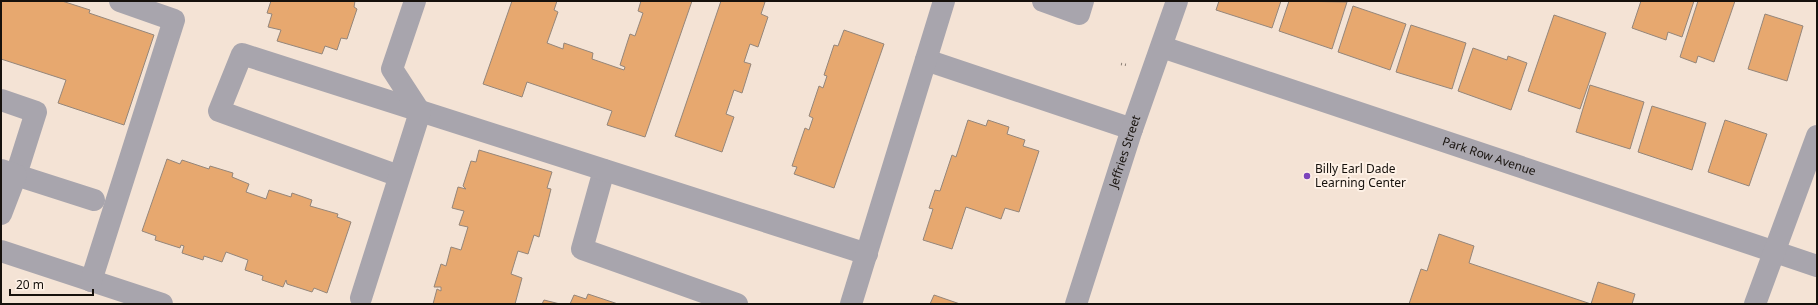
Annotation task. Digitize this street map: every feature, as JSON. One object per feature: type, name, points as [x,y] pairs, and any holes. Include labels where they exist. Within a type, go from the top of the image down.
[{"type":"street","points":[[91,281],[174,20],[120,1]]},
{"type":"street","points":[[415,1],[392,69],[420,112]]},
{"type":"street","points":[[851,304],[944,1]]},
{"type":"street","points":[[1042,1],[1079,14],[1083,1]]},
{"type":"street","name":"Jeffries Street","points":[[1076,304],[1132,129],[1177,1]]},
{"type":"street","name":"Park Row Avenue","points":[[1162,47],[1817,266]]},
{"type":"street","points":[[399,176],[219,111],[242,54],[867,254]]},
{"type":"street","points":[[926,60],[1132,129]]},
{"type":"street","points":[[1,100],[36,112],[8,173],[1,214]]},
{"type":"street","points":[[361,298],[420,112]]},
{"type":"street","points":[[1755,304],[1817,136]]},
{"type":"street","points":[[604,170],[582,249],[738,304]]},
{"type":"street","points":[[8,173],[94,200]]},
{"type":"street","points":[[1,251],[162,304]]},
{"type":"building","points":[[1,1],[62,1],[90,10],[89,13],[154,35],[124,125],[58,103],[66,80],[1,59]]},
{"type":"building","points":[[271,1],[355,1],[354,7],[357,9],[347,39],[341,38],[337,50],[325,46],[322,54],[277,41],[281,30],[268,27],[272,14],[267,13]]},
{"type":"building","points":[[512,1],[557,1],[554,10],[558,12],[547,43],[563,49],[564,43],[593,53],[592,59],[624,70],[625,67],[620,65],[630,34],[635,36],[643,13],[638,11],[641,1],[692,1],[645,137],[607,125],[612,111],[527,82],[522,97],[483,84]]},
{"type":"building","points":[[721,1],[765,2],[761,14],[768,17],[758,47],[750,44],[744,62],[751,64],[742,93],[734,90],[726,114],[734,117],[722,152],[675,136]]},
{"type":"building","points":[[1219,1],[1281,1],[1272,28],[1216,10]]},
{"type":"building","points":[[1289,1],[1347,2],[1332,49],[1279,31]]},
{"type":"building","points":[[1641,1],[1694,1],[1682,37],[1668,32],[1666,40],[1632,28]]},
{"type":"building","points":[[1698,1],[1735,1],[1714,62],[1698,56],[1696,63],[1680,57]]},
{"type":"building","points":[[1353,6],[1406,24],[1390,70],[1338,52]]},
{"type":"building","points":[[1765,14],[1803,26],[1787,81],[1748,69]]},
{"type":"building","points":[[1554,15],[1606,33],[1580,109],[1528,91]]},
{"type":"building","points":[[1411,25],[1466,43],[1452,89],[1396,72]]},
{"type":"building","points":[[844,30],[884,44],[834,188],[794,174],[797,167],[792,166],[805,128],[809,130],[813,118],[809,116],[819,86],[823,88],[827,76],[824,75],[834,45],[838,46]]},
{"type":"building","points":[[1473,48],[1507,60],[1508,56],[1527,63],[1511,110],[1458,91]]},
{"type":"building","points":[[1590,85],[1644,102],[1630,149],[1576,132]]},
{"type":"building","points":[[1652,106],[1706,123],[1692,170],[1638,152]]},
{"type":"building","points":[[968,120],[986,126],[988,120],[1009,127],[1007,134],[1025,140],[1023,146],[1039,151],[1019,212],[1005,208],[1001,219],[966,207],[952,249],[923,240],[933,209],[929,208],[935,190],[940,191],[952,155],[956,157]]},
{"type":"building","points":[[1725,120],[1767,134],[1749,186],[1708,172]]},
{"type":"building","points":[[479,150],[552,172],[547,188],[551,189],[539,237],[534,235],[528,254],[518,251],[511,274],[522,278],[515,304],[433,304],[437,289],[441,291],[441,287],[434,287],[441,264],[446,266],[451,247],[461,250],[468,227],[459,225],[464,211],[452,208],[458,187],[466,189],[463,186],[471,161],[476,162]]},
{"type":"building","points":[[167,159],[180,164],[182,160],[209,169],[210,166],[233,173],[232,177],[249,184],[246,192],[266,199],[269,190],[291,197],[292,193],[312,200],[310,206],[338,214],[337,217],[351,222],[327,293],[314,288],[312,292],[287,284],[286,280],[283,287],[262,280],[263,276],[245,270],[248,260],[226,252],[222,262],[204,256],[203,260],[182,253],[184,246],[181,245],[180,248],[155,240],[156,236],[142,231]]},
{"type":"building","points":[[1439,234],[1474,246],[1469,263],[1591,304],[1409,304],[1421,269],[1427,271]]},
{"type":"building","points":[[1598,282],[1635,294],[1632,304],[1591,304]]},
{"type":"building","points":[[588,294],[618,304],[570,304],[574,295],[586,299]]},
{"type":"building","points":[[934,295],[960,304],[930,304]]},
{"type":"building","points":[[544,300],[560,304],[542,304]]},
{"type":"place","name":"Billy Earl Dade Learning Center","points":[[1307,176]]}]
